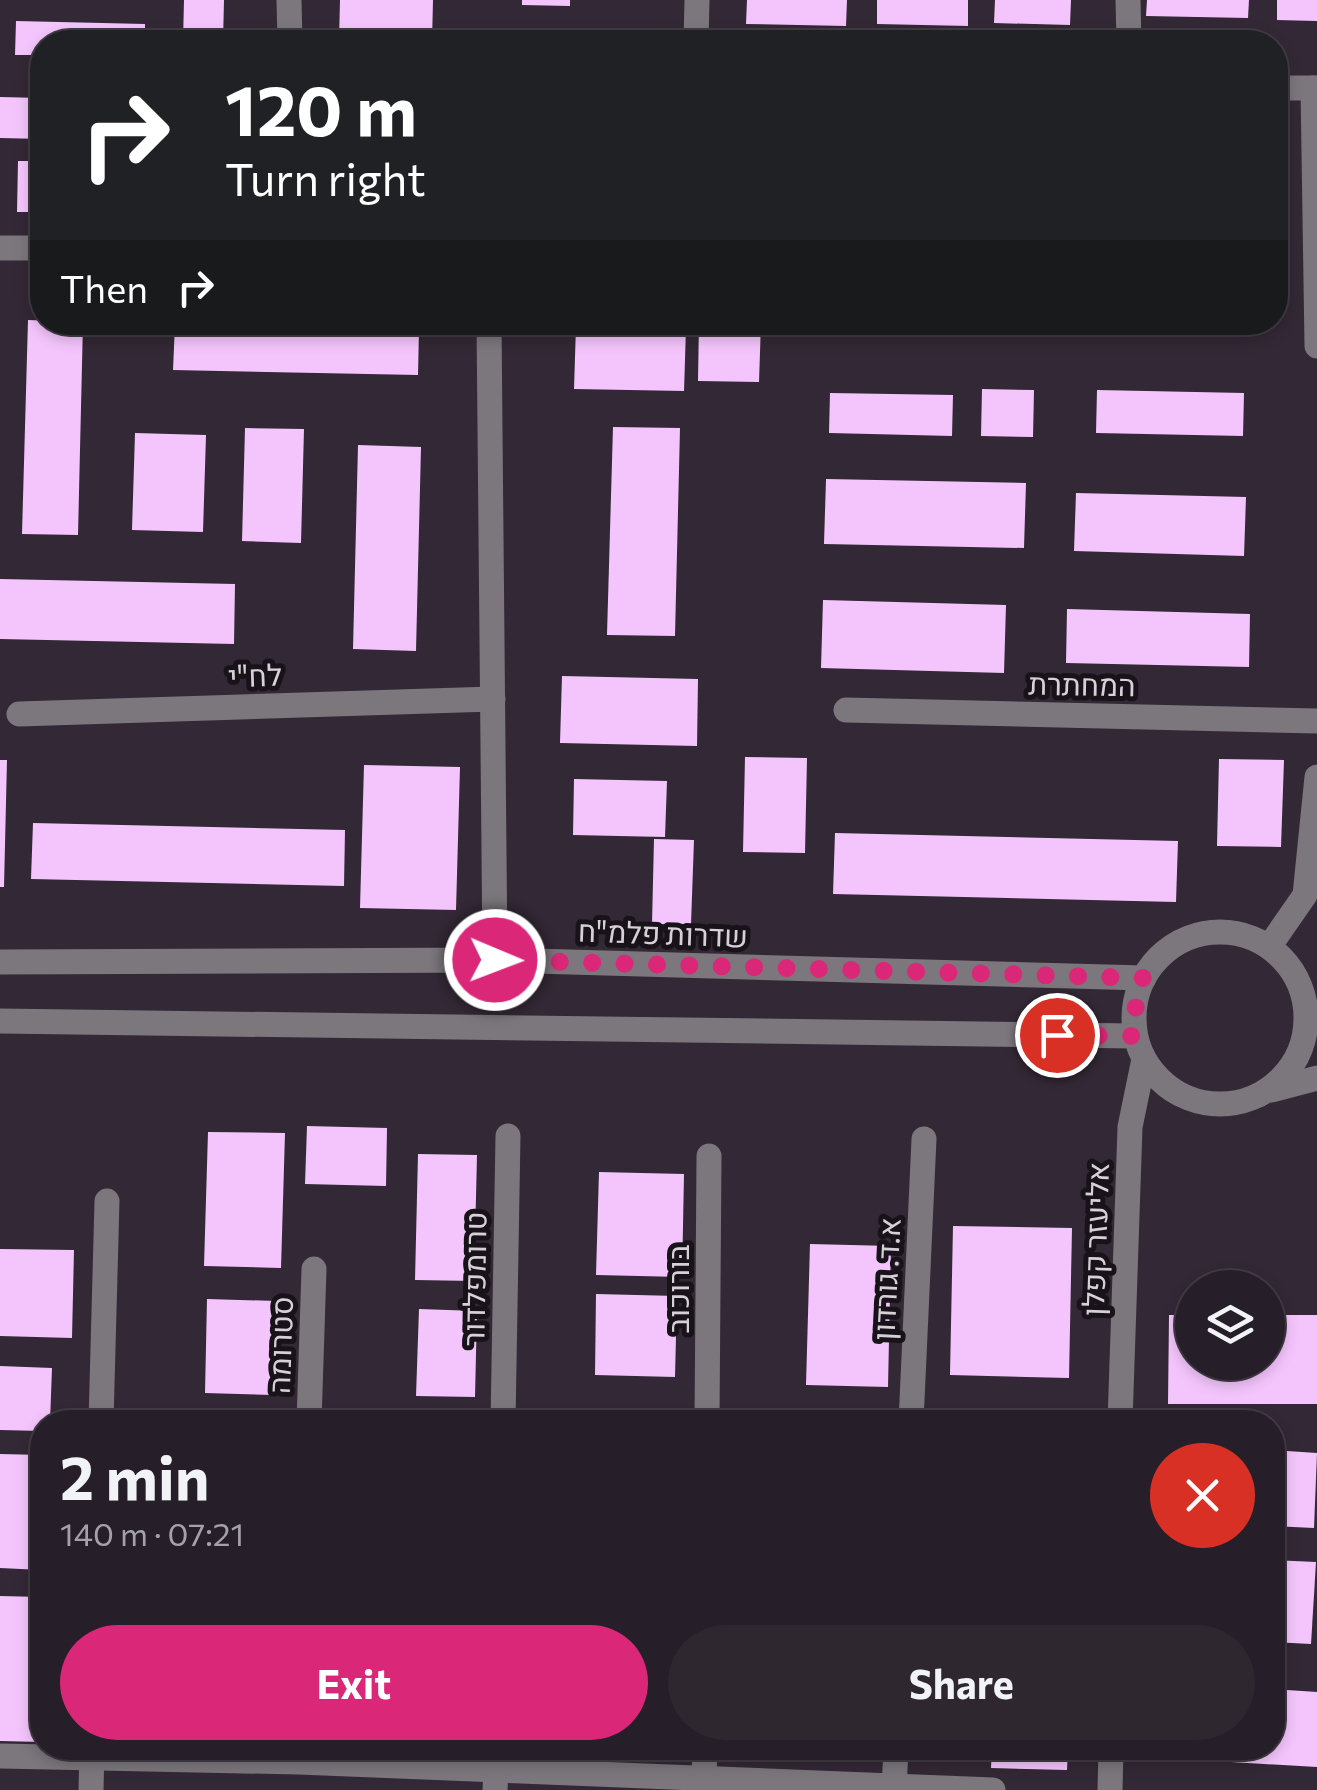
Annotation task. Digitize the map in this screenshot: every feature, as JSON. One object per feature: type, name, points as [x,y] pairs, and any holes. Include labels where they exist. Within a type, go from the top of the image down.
[{"type":"street","points":[[289,0],[290,30]]},
{"type":"street","points":[[696,0],[696,30]]},
{"type":"street","points":[[1128,0],[1129,30]]},
{"type":"street","points":[[1288,88],[1315,88],[1317,346]]},
{"type":"street","points":[[0,248],[30,248]]},
{"type":"street","points":[[489,335],[495,960]]},
{"type":"street","name":"לח\"י","points":[[19,714],[492,699]]},
{"type":"street","name":"המחתרת","points":[[846,710],[1317,721]]},
{"type":"street","points":[[1270,947],[1305,895],[1317,777]]},
{"type":"street","points":[[1268,1091],[1288,1072],[1302,1046],[1308,983],[1270,947],[1243,935],[1214,932],[1186,939],[1162,954],[1136,996],[1139,1048],[1161,1082],[1199,1101],[1241,1102],[1317,1078]]},
{"type":"street","name":"שדרות פלמ\"ח","points":[[0,962],[495,960],[1144,978]]},
{"type":"street","points":[[0,1021],[1139,1048]]},
{"type":"street","name":"אליעזר קפלן","points":[[1120,1410],[1130,1128],[1139,1048]]},
{"type":"street","name":"טרומפלדור","points":[[503,1410],[508,1136]]},
{"type":"street","name":"א.ד. גורדון","points":[[912,1410],[924,1139]]},
{"type":"street","name":"בורוכוב","points":[[707,1410],[709,1156]]},
{"type":"street","points":[[101,1410],[107,1202]]},
{"type":"street","name":"סטרומה","points":[[309,1410],[314,1269]]},
{"type":"street","points":[[0,1756],[30,1755]]},
{"type":"street","points":[[91,1790],[92,1760]]},
{"type":"street","points":[[369,1760],[993,1790]]},
{"type":"street","points":[[704,1760],[704,1776]]},
{"type":"street","points":[[894,1788],[895,1760]]},
{"type":"street","points":[[1110,1790],[1111,1760]]},
{"type":"building","points":[[184,0],[224,0],[223,30],[183,30]]},
{"type":"building","points":[[340,0],[433,0],[432,30],[339,30]]},
{"type":"building","points":[[522,0],[570,0],[570,6],[522,5]]},
{"type":"building","points":[[747,0],[847,0],[846,26],[746,24]]},
{"type":"building","points":[[877,0],[968,0],[968,26],[877,24]]},
{"type":"building","points":[[995,0],[1071,0],[1070,25],[994,23]]},
{"type":"building","points":[[1147,0],[1249,0],[1248,18],[1146,16]]},
{"type":"building","points":[[1277,0],[1317,0],[1317,21],[1277,20]]},
{"type":"building","points":[[16,21],[145,24],[145,30],[30,30],[30,55],[15,55]]},
{"type":"building","points":[[510,28],[600,29],[600,30]]},
{"type":"building","points":[[0,97],[30,98],[30,139],[0,138]]},
{"type":"building","points":[[18,161],[30,161],[30,212],[17,212]]},
{"type":"building","points":[[28,320],[30,335],[83,335],[78,535],[22,534]]},
{"type":"building","points":[[175,335],[419,335],[418,375],[173,370]]},
{"type":"building","points":[[576,335],[686,335],[684,391],[574,389]]},
{"type":"building","points":[[699,335],[761,335],[759,382],[698,381]]},
{"type":"building","points":[[982,389],[1034,390],[1033,437],[981,436]]},
{"type":"building","points":[[1097,390],[1244,393],[1243,436],[1096,433]]},
{"type":"building","points":[[830,393],[953,395],[952,436],[829,433]]},
{"type":"building","points":[[613,427],[680,428],[675,636],[607,635]]},
{"type":"building","points":[[245,428],[304,429],[301,543],[242,541]]},
{"type":"building","points":[[135,433],[206,435],[203,532],[132,530]]},
{"type":"building","points":[[358,445],[421,447],[416,651],[353,649]]},
{"type":"building","points":[[826,479],[1026,483],[1024,548],[824,544]]},
{"type":"building","points":[[1076,493],[1246,497],[1244,556],[1074,551]]},
{"type":"building","points":[[0,579],[235,584],[234,644],[0,639]]},
{"type":"building","points":[[823,600],[1006,605],[1004,673],[821,668]]},
{"type":"building","points":[[1067,609],[1250,614],[1249,667],[1066,663]]},
{"type":"building","points":[[562,676],[698,679],[697,746],[560,743]]},
{"type":"building","points":[[745,757],[807,758],[805,853],[743,852]]},
{"type":"building","points":[[1219,759],[1284,760],[1281,847],[1217,846]]},
{"type":"building","points":[[0,760],[7,760],[4,887],[0,887]]},
{"type":"building","points":[[364,765],[460,767],[456,910],[360,908]]},
{"type":"building","points":[[574,779],[667,781],[665,837],[573,835]]},
{"type":"building","points":[[33,823],[345,830],[344,886],[31,879]]},
{"type":"building","points":[[835,833],[1178,841],[1176,902],[833,894]]},
{"type":"building","points":[[654,839],[694,840],[691,924],[652,924]]},
{"type":"building","points":[[307,1126],[387,1128],[386,1186],[305,1184]]},
{"type":"building","points":[[208,1132],[285,1133],[281,1268],[204,1266]]},
{"type":"building","points":[[418,1154],[477,1155],[474,1281],[415,1280]]},
{"type":"building","points":[[599,1172],[684,1174],[682,1277],[596,1275]]},
{"type":"building","points":[[953,1226],[1072,1228],[1069,1378],[950,1375]]},
{"type":"building","points":[[810,1244],[891,1246],[888,1387],[806,1385]]},
{"type":"building","points":[[0,1249],[74,1250],[72,1338],[0,1336]]},
{"type":"building","points":[[596,1294],[677,1296],[675,1377],[595,1375]]},
{"type":"building","points":[[207,1299],[276,1301],[274,1395],[205,1393]]},
{"type":"building","points":[[419,1309],[477,1311],[475,1397],[416,1396]]},
{"type":"building","points":[[1169,1315],[1175,1315],[1175,1380],[1285,1380],[1285,1315],[1317,1315],[1317,1404],[1168,1404]]},
{"type":"building","points":[[0,1366],[52,1368],[50,1410],[30,1410],[30,1431],[0,1430]]},
{"type":"building","points":[[1285,1451],[1317,1453],[1314,1528],[1285,1527]]},
{"type":"building","points":[[0,1454],[30,1455],[30,1569],[0,1568]]},
{"type":"building","points":[[1285,1561],[1316,1562],[1311,1644],[1285,1643]]},
{"type":"building","points":[[0,1596],[30,1597],[30,1742],[0,1741]]},
{"type":"building","points":[[1285,1690],[1317,1692],[1317,1767],[1231,1762],[1285,1760]]},
{"type":"building","points":[[991,1760],[1067,1760],[1067,1770],[991,1768]]},
{"type":"route","points":[[495,960],[1144,978],[1136,996],[1135,1036],[1057,1035]]}]
